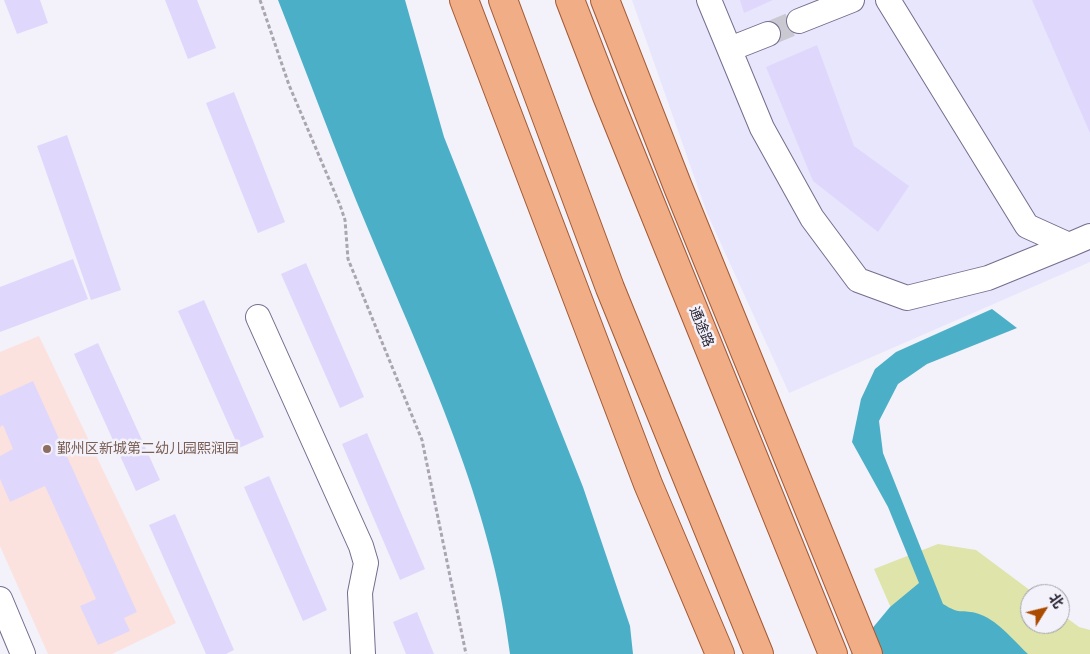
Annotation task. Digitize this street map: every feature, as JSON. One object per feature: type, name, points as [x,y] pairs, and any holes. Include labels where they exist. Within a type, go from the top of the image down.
[{"type":"main road","points":[[464,0],[648,484],[720,654]]},
{"type":"main road","points":[[503,0],[610,288],[759,654]]},
{"type":"main road","name":"通途路","points":[[570,0],[606,96],[832,650]]},
{"type":"main road","points":[[605,0],[678,187],[868,654]]},
{"type":"street","points":[[709,0],[762,128],[808,210],[858,280],[907,298],[988,278],[1080,241]]},
{"type":"street","points":[[799,21],[852,0]]},
{"type":"street","points":[[888,0],[1028,226],[1080,241]]},
{"type":"street","points":[[730,49],[768,34]]},
{"type":"street","points":[[258,317],[361,546],[366,563],[360,593],[363,654]]},
{"type":"street","points":[[0,599],[23,654]]},
{"type":"path","points":[[260,0],[289,85],[340,205],[345,220],[348,259],[422,440],[466,654]]},
{"type":"shaded area","points":[[632,0],[1090,0],[1090,262],[789,393],[707,213]]},
{"type":"shaded area","name":"鄞州区新城第二幼儿园熙润园","points":[[39,336],[176,623],[112,654],[48,654],[0,546],[0,352]]},
{"type":"green space","points":[[938,544],[976,550],[1022,584],[1020,584],[1020,634],[1070,634],[1070,620],[1079,627],[1090,630],[1090,654],[911,654],[874,569]]},
{"type":"water","points":[[278,0],[405,0],[444,137],[583,487],[630,626],[633,654],[510,654],[501,598],[488,543],[454,437],[333,143]]},
{"type":"water","points":[[992,309],[1017,328],[927,364],[898,384],[879,421],[883,453],[943,604],[960,611],[976,613],[991,620],[1028,654],[851,654],[890,607],[919,583],[888,507],[852,442],[861,399],[875,369],[896,352]]},
{"type":"building","points":[[4,0],[40,0],[48,23],[17,34]]},
{"type":"building","points":[[165,0],[197,0],[216,48],[188,59]]},
{"type":"building","points":[[740,0],[773,0],[744,13]]},
{"type":"building","points":[[1032,0],[1090,0],[1090,133]]},
{"type":"building","points":[[817,45],[854,146],[909,186],[878,232],[813,181],[766,67]]},
{"type":"building","points":[[234,92],[285,222],[258,233],[206,103]]},
{"type":"building","points":[[67,135],[121,290],[91,300],[37,146]]},
{"type":"building","points":[[73,259],[88,299],[0,332],[0,287]]},
{"type":"building","points":[[306,263],[364,397],[340,408],[281,274]]},
{"type":"building","points":[[204,300],[264,437],[239,448],[178,311]]},
{"type":"building","points":[[98,343],[160,480],[136,491],[74,354]]},
{"type":"building","points":[[33,381],[137,612],[124,618],[130,631],[98,645],[80,606],[96,599],[45,486],[10,502],[0,479],[0,456],[13,449],[3,425],[0,427],[0,396]]},
{"type":"building","points":[[367,433],[425,569],[400,580],[342,444]]},
{"type":"building","points":[[269,476],[327,610],[303,621],[244,487]]},
{"type":"building","points":[[175,514],[234,650],[226,654],[206,654],[149,525]]},
{"type":"building","points":[[417,612],[434,654],[406,654],[393,622]]},
{"type":"tunnel","points":[[768,34],[799,21]]},
{"type":"place","name":"鄞州区新城第二幼儿园熙润园","points":[[47,449]]}]
